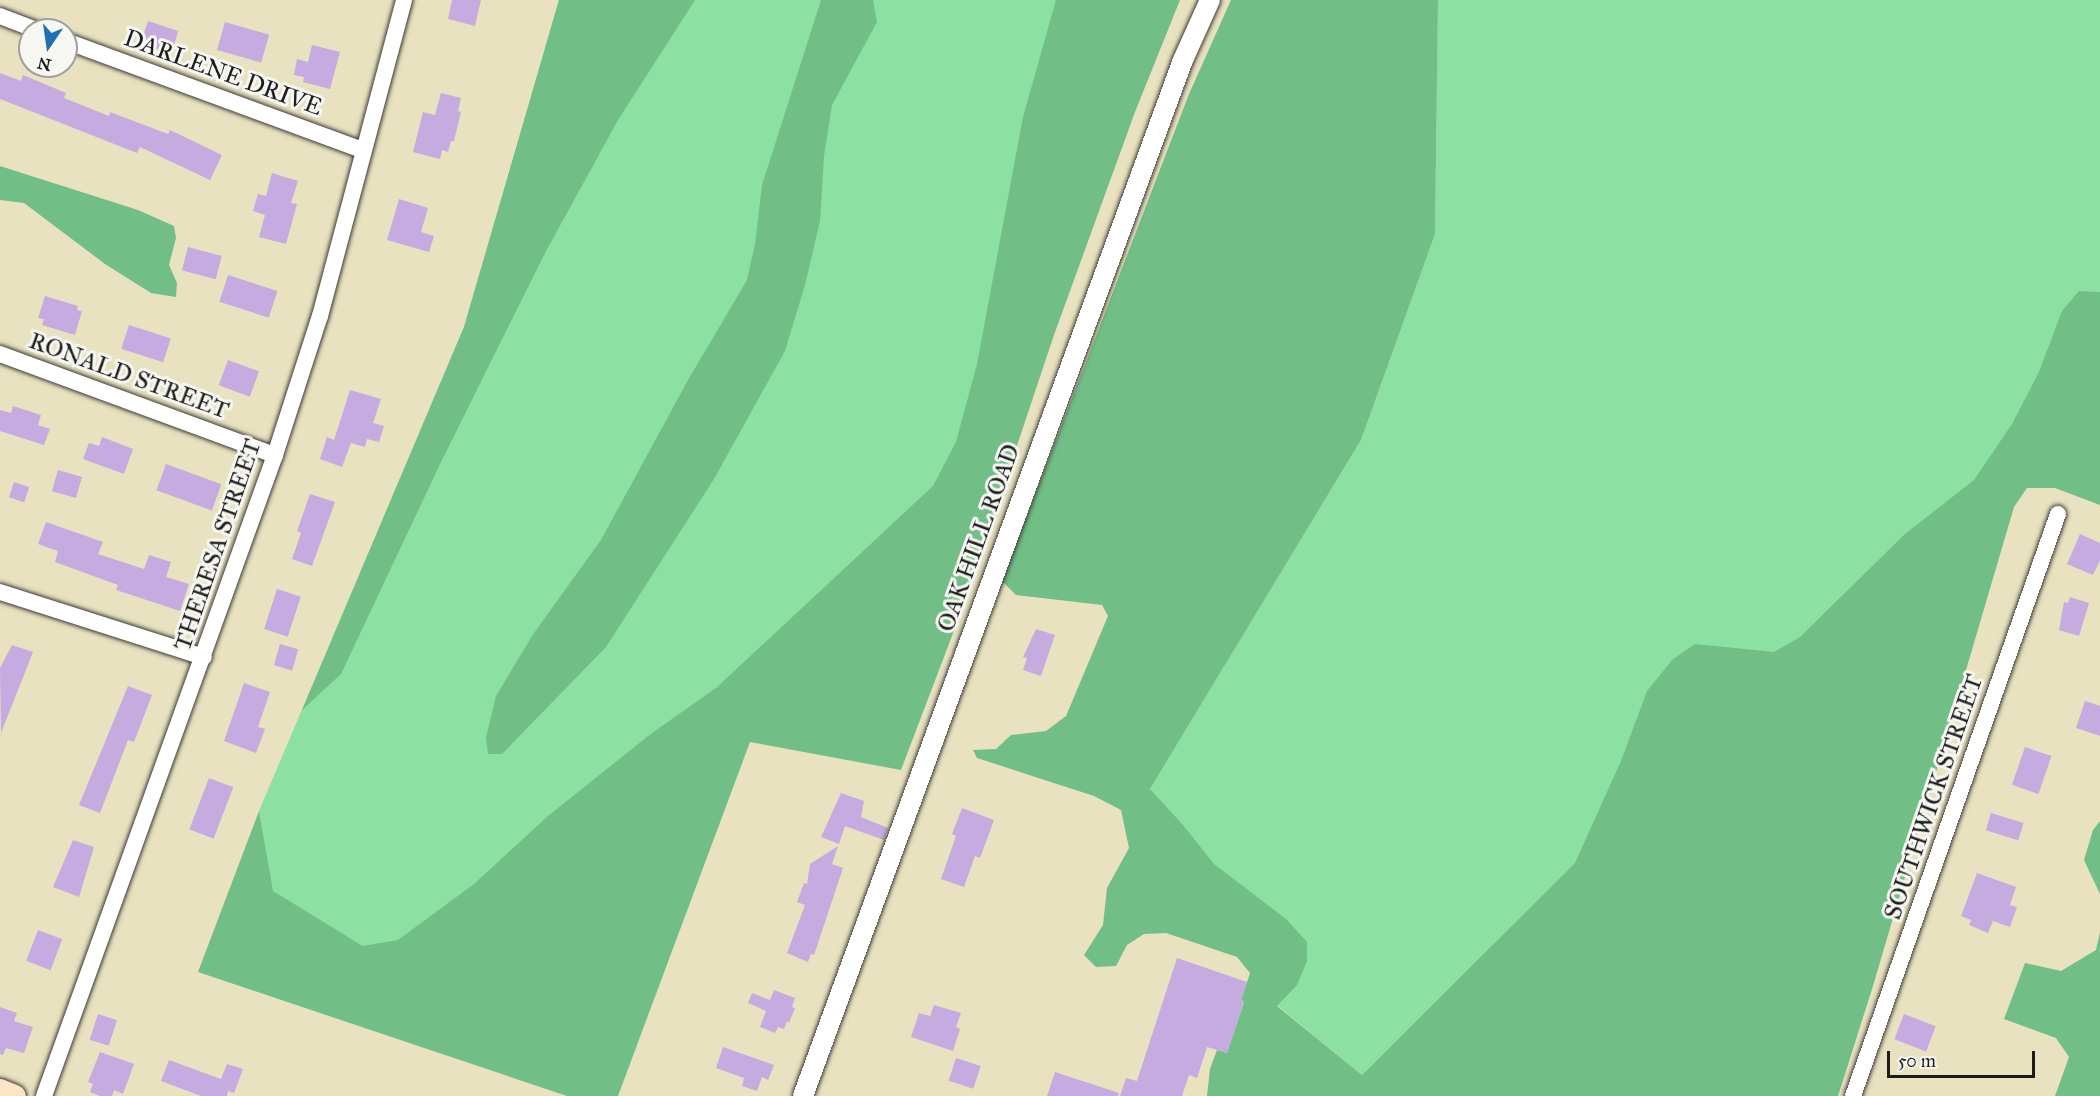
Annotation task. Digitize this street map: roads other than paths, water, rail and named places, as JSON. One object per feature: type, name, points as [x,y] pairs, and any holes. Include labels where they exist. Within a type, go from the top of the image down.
[{"type":"main road","points":[[0,1090],[15,1096]]},
{"type":"street","name":"THERESA STREET","points":[[44,1096],[275,455],[320,316],[404,0]]},
{"type":"street","name":"OAK HILL ROAD","points":[[803,1096],[1179,71],[1210,0]]},
{"type":"street","points":[[0,16],[18,23]]},
{"type":"street","name":"DARLENE DRIVE","points":[[78,45],[363,150]]},
{"type":"street","name":"RONALD STREET","points":[[0,354],[275,455]]},
{"type":"street","name":"SOUTHWICK STREET","points":[[1853,1096],[2058,514]]},
{"type":"street","points":[[0,592],[204,657]]}]
